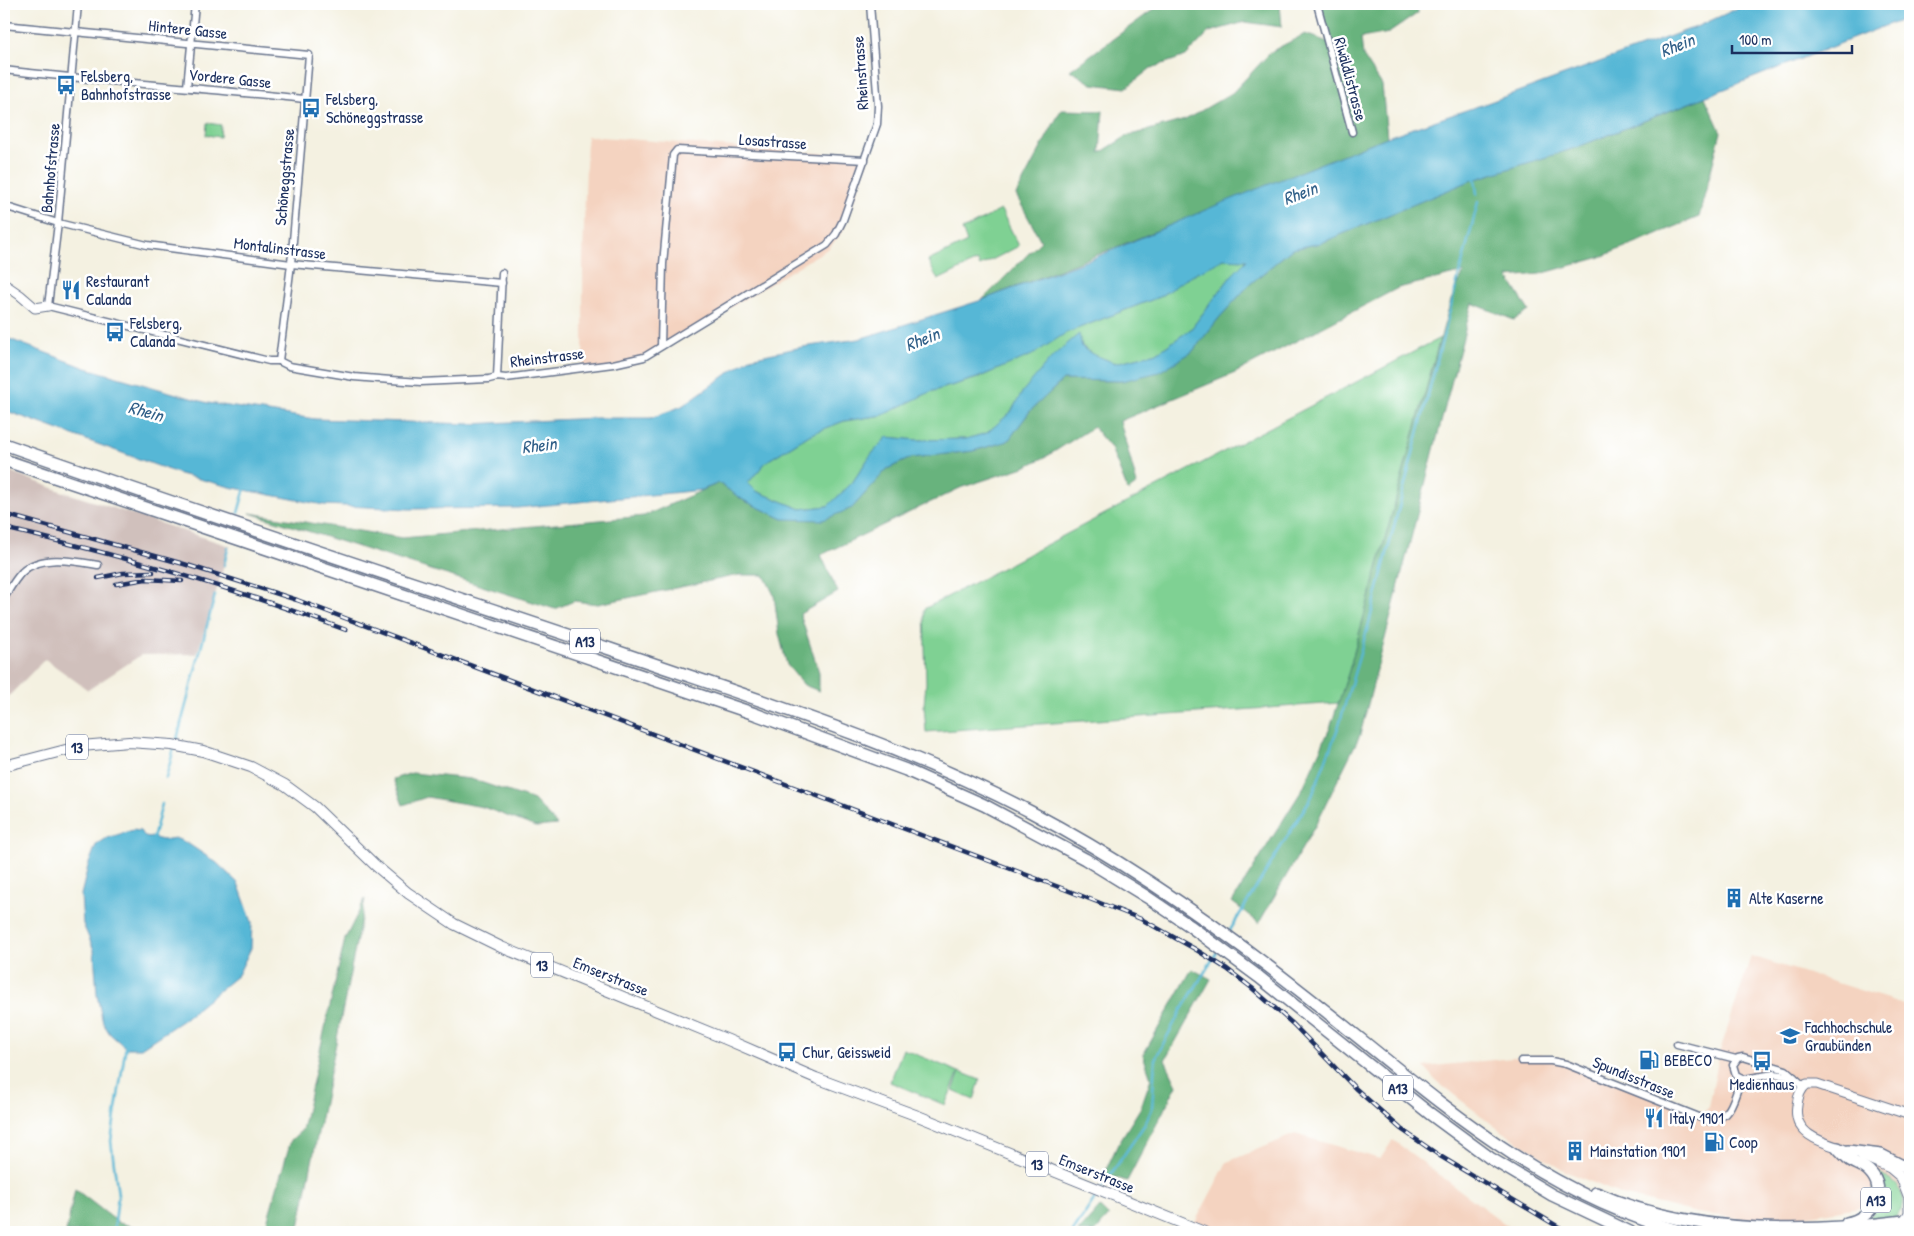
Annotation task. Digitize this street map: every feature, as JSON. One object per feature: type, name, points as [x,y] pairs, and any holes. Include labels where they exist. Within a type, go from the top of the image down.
[{"type":"highway","name":"A13","points":[[4,444],[834,726],[989,791],[1068,832],[1151,882],[1227,936],[1468,1124],[1508,1152],[1550,1178],[1583,1195],[1624,1213],[1684,1232]]},
{"type":"highway","name":"A13","points":[[4,460],[755,714],[855,750],[984,805],[1062,845],[1144,895],[1220,948],[1305,1013],[1429,1113],[1490,1158],[1552,1195],[1630,1232]]},
{"type":"highway","name":"A13","points":[[1816,1228],[1860,1220],[1870,1211],[1877,1199],[1877,1184],[1872,1174],[1864,1167],[1849,1160],[1843,1149]]},
{"type":"highway","points":[[1843,1149],[1876,1154],[1910,1170]]},
{"type":"highway","name":"A13","points":[[1550,1178],[1566,1179],[1634,1207],[1664,1215],[1734,1226],[1816,1228],[1905,1222]]},
{"type":"highway","name":"A13","points":[[1617,1226],[1635,1232]]},
{"type":"main road","name":"Emserstrasse","points":[[4,766],[81,746],[113,742],[153,742],[203,751],[251,767],[285,785],[329,819],[375,865],[408,893],[454,924],[501,947],[816,1078],[918,1116],[1204,1232]]},
{"type":"street","name":"Bahnhofstrasse","points":[[48,306],[58,223],[78,4]]},
{"type":"street","points":[[187,87],[195,4]]},
{"type":"street","name":"Rheinstrasse","points":[[4,284],[35,308],[48,306],[269,361],[280,361],[289,366],[354,378],[448,381],[489,379],[497,376],[506,378],[613,364],[644,357],[827,245],[840,227],[875,131],[878,106],[870,4]]},
{"type":"street","name":"Riwäldlistrasse","points":[[1317,4],[1352,132]]},
{"type":"street","name":"Hintere Gasse","points":[[4,25],[309,55]]},
{"type":"street","name":"Schöneggstrasse","points":[[280,361],[291,264],[309,55]]},
{"type":"street","name":"Vordere Gasse","points":[[4,70],[304,99]]},
{"type":"street","name":"Losastrasse","points":[[661,346],[663,264],[674,152],[680,149],[864,160]]},
{"type":"street","name":"Montalinstrasse","points":[[4,206],[58,223],[148,246],[291,264],[502,283]]},
{"type":"street","points":[[497,376],[502,273]]},
{"type":"street","points":[[4,598],[22,572],[34,565],[62,560],[98,565]]},
{"type":"street","points":[[1678,1044],[1728,1058],[1739,1058],[1786,1070],[1804,1086]]},
{"type":"street","points":[[1739,1058],[1733,1065],[1734,1072],[1741,1078],[1774,1074],[1794,1078]]},
{"type":"street","name":"Spundisstrasse","points":[[1521,1061],[1551,1061],[1566,1064],[1709,1121],[1720,1118],[1728,1111],[1741,1078]]},
{"type":"street","points":[[1910,1115],[1817,1084],[1808,1083],[1799,1095],[1797,1106],[1798,1123],[1811,1137],[1884,1164],[1910,1185]]},
{"type":"street","points":[[1899,1176],[1907,1192],[1905,1222]]},
{"type":"shaded area","points":[[587,136],[869,157],[843,231],[829,248],[638,363],[583,374],[583,254]]},
{"type":"shaded area","points":[[4,469],[58,490],[230,546],[197,654],[141,655],[88,690],[45,659],[4,701]]},
{"type":"shaded area","points":[[1751,956],[1910,1006],[1910,1199],[1766,1222],[1697,1213],[1622,1195],[1565,1171],[1501,1131],[1436,1081],[1424,1067],[1542,1055],[1558,1057],[1696,1111],[1704,1112],[1709,1107],[1720,1051]]},
{"type":"shaded area","points":[[1295,1134],[1380,1159],[1393,1140],[1516,1232],[1190,1232],[1227,1162]]},
{"type":"green space","points":[[1161,4],[1280,4],[1282,27],[1245,22],[1209,32],[1186,56],[1151,68],[1126,88],[1092,84],[1070,70]]},
{"type":"green space","points":[[1320,4],[1417,4],[1418,13],[1389,33],[1361,38],[1363,56],[1382,85],[1387,137],[982,300],[1041,241],[1016,195],[1061,110],[1103,111],[1100,153],[1127,136],[1185,120],[1232,93],[1272,51],[1305,34],[1328,42]]},
{"type":"green space","points":[[1705,97],[1721,132],[1699,217],[1598,258],[1540,274],[1508,277],[1529,311],[1514,320],[1472,303],[1360,735],[1315,826],[1259,923],[1232,902],[1302,790],[1330,728],[1349,671],[1451,300],[1464,272],[1398,288],[1235,373],[1120,421],[1137,484],[1128,491],[1111,448],[1093,427],[1049,455],[1027,466],[960,488],[821,555],[838,592],[800,614],[819,672],[819,691],[804,685],[787,665],[779,634],[774,595],[764,575],[739,575],[598,604],[574,601],[555,609],[250,513],[402,538],[644,516],[719,483],[743,500],[783,519],[852,508],[887,469],[911,458],[973,451],[1008,441],[1030,411],[1063,380],[1122,381],[1192,352],[1219,318],[1250,284],[1292,249],[1321,243],[1469,181],[1575,148]]},
{"type":"green space","points":[[207,123],[221,125],[220,137],[206,135]]},
{"type":"green space","points":[[1001,210],[1019,246],[980,266],[977,261],[938,280],[928,261],[967,242],[962,230]]},
{"type":"green space","points":[[1224,259],[1248,260],[1232,275],[1191,329],[1157,353],[1115,363],[1092,354],[1082,346],[1078,335],[1023,391],[1011,412],[987,433],[966,439],[917,440],[887,437],[870,456],[852,483],[828,506],[801,509],[756,491],[748,483],[767,461],[811,434],[844,421],[883,415],[930,392],[978,378],[1066,333],[1159,297],[1189,277]]},
{"type":"green space","points":[[1440,338],[1339,703],[926,732],[924,705],[926,683],[924,609]]},
{"type":"green space","points":[[412,773],[471,779],[534,800],[557,825],[536,827],[483,807],[427,797],[403,805],[393,779]]},
{"type":"green space","points":[[365,899],[298,1232],[264,1232],[291,1140],[302,1130],[345,939]]},
{"type":"green space","points":[[1192,969],[1211,979],[1165,1060],[1177,1085],[1127,1181],[1104,1174],[1118,1144],[1141,1107],[1151,1078],[1143,1055]]},
{"type":"green space","points":[[903,1049],[959,1072],[945,1105],[890,1082]]},
{"type":"green space","points":[[960,1072],[980,1080],[974,1100],[953,1091]]},
{"type":"green space","points":[[1874,1170],[1885,1176],[1901,1191],[1904,1204],[1897,1216],[1882,1221],[1862,1222],[1873,1213]]},
{"type":"green space","points":[[75,1189],[119,1223],[156,1232],[66,1232]]},
{"type":"green space","points":[[1100,1207],[1109,1216],[1095,1232],[1078,1232]]},
{"type":"water","name":"Rhein","points":[[1747,4],[1910,4],[1910,16],[1575,148],[1470,181],[1321,243],[1292,249],[1250,284],[1219,318],[1192,352],[1159,372],[1122,381],[1063,380],[1030,411],[1008,441],[973,451],[911,458],[887,469],[852,508],[823,520],[783,519],[743,500],[719,483],[702,490],[517,508],[409,509],[324,505],[234,488],[180,474],[4,410],[4,337],[86,368],[208,403],[315,419],[470,424],[595,418],[651,418],[682,406],[750,358],[802,347],[859,339],[982,300],[1094,258],[1217,205],[1387,137],[1487,103],[1701,25]],"holes":[[[1224,259],[1247,260],[1232,275],[1191,329],[1157,353],[1115,363],[1092,354],[1082,347],[1079,334],[1053,356],[1023,391],[1011,412],[987,433],[966,439],[917,440],[887,437],[870,456],[852,483],[828,506],[801,509],[756,491],[748,483],[767,461],[811,434],[844,421],[883,415],[930,392],[977,378],[1032,355],[1066,333],[1159,297],[1189,277]]]},
{"type":"water","points":[[133,830],[140,831],[145,836],[163,840],[175,838],[187,843],[217,863],[238,883],[252,922],[251,948],[238,975],[183,1020],[141,1048],[126,1048],[110,1034],[103,1023],[97,995],[94,950],[83,924],[81,895],[88,866],[96,845],[107,838]]},
{"type":"waterway","points":[[1475,178],[1477,194]]},
{"type":"waterway","points":[[1229,932],[1312,796],[1338,728],[1369,623],[1478,202]]},
{"type":"waterway","points":[[238,513],[245,488]]},
{"type":"waterway","points":[[224,565],[228,548]]},
{"type":"waterway","points":[[176,743],[215,595]]},
{"type":"waterway","points":[[166,778],[174,748]]},
{"type":"waterway","points":[[153,839],[162,804]]},
{"type":"waterway","points":[[1102,1187],[1145,1124],[1152,1109],[1155,1059],[1182,1009],[1217,952]]},
{"type":"waterway","points":[[114,1232],[118,1195],[111,1141],[126,1045]]},
{"type":"waterway","points":[[1073,1232],[1099,1192]]},
{"type":"railway","points":[[4,514],[184,564],[297,600],[1141,919],[1195,949],[1227,969],[1252,988],[1293,1024],[1355,1088],[1401,1129],[1440,1156],[1567,1232]]},
{"type":"railway","points":[[4,528],[91,549],[177,573],[262,600],[346,630]]},
{"type":"railway","points":[[98,578],[123,573],[153,572]]},
{"type":"railway","points":[[116,584],[146,579],[182,581]]},
{"type":"place","name":"Felsberg, Bahnhofstrasse","points":[[66,85]]},
{"type":"place","name":"Felsberg, Schöneggstrasse","points":[[311,108]]},
{"type":"place","name":"Restaurant Calanda","points":[[71,290]]},
{"type":"place","name":"Felsberg, Calanda","points":[[115,332]]},
{"type":"place","name":"Alte Kaserne","points":[[1734,898]]},
{"type":"place","name":"Fachhochschule Graubünden","points":[[1790,1036]]},
{"type":"place","name":"Chur, Geissweid","points":[[787,1052]]},
{"type":"place","name":"BEBECO","points":[[1649,1060]]},
{"type":"place","name":"Medienhaus","points":[[1762,1061]]},
{"type":"place","name":"Italy 1901","points":[[1654,1118]]},
{"type":"place","name":"Coop","points":[[1714,1142]]},
{"type":"place","name":"Mainstation 1901","points":[[1575,1151]]}]
